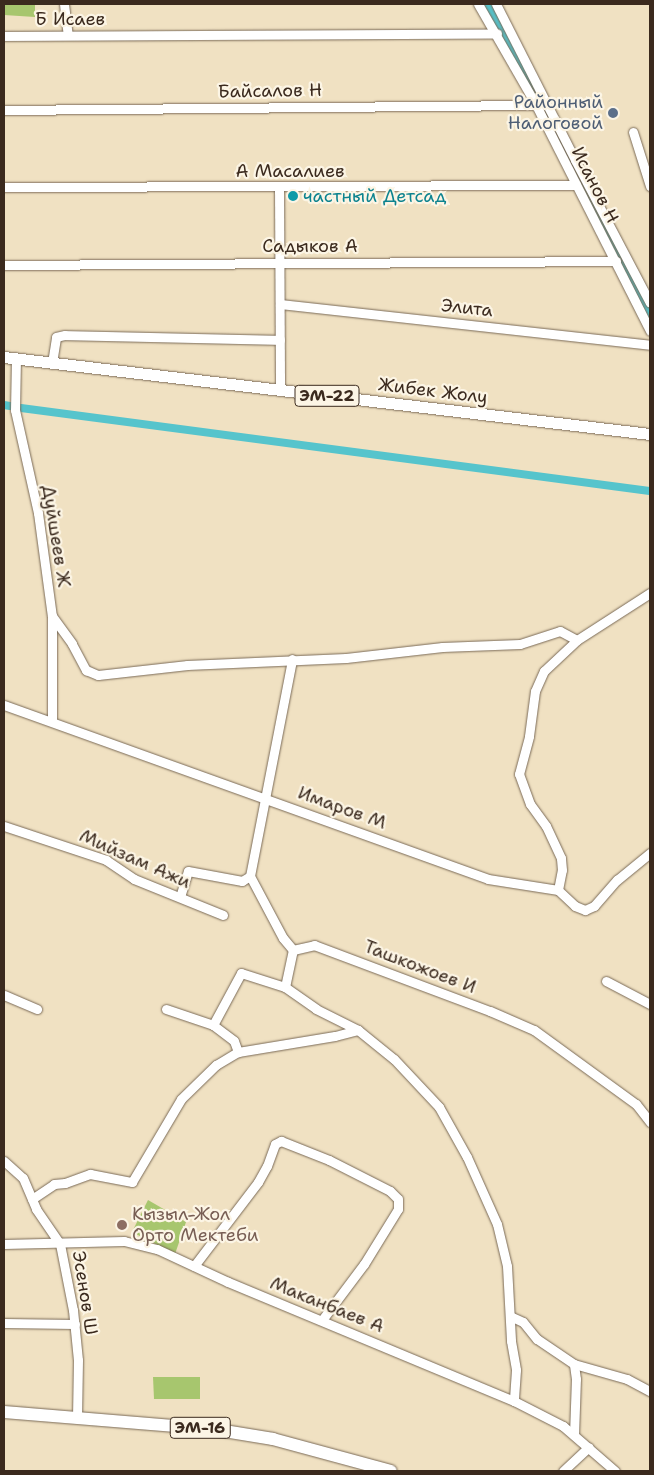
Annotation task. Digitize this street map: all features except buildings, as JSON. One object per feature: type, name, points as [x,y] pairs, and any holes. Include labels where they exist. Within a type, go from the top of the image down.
[{"type":"highway","name":"ЭМ-16","points":[[4,1412],[212,1429],[273,1440],[391,1471]]},
{"type":"main road","name":"Жибек Жолу","points":[[4,357],[650,434]]},
{"type":"street","points":[[64,4],[68,35]]},
{"type":"street","name":"Исанов Н","points":[[478,4],[497,33],[536,105],[650,331]]},
{"type":"street","points":[[496,4],[574,160],[650,302]]},
{"type":"street","name":"Б Исаев","points":[[4,36],[497,33]]},
{"type":"street","name":"Байсалов Н","points":[[4,110],[536,105]]},
{"type":"street","points":[[633,132],[650,186]]},
{"type":"street","name":"А Масалиев","points":[[4,187],[576,185]]},
{"type":"street","points":[[279,187],[280,390]]},
{"type":"street","name":"Садыков А","points":[[4,265],[616,261]]},
{"type":"street","name":"Элита","points":[[280,304],[650,345]]},
{"type":"street","points":[[52,363],[56,337],[66,335],[280,340]]},
{"type":"street","name":"Дуйшеев Ж","points":[[16,358],[15,410],[38,513],[52,616],[52,721]]},
{"type":"street","points":[[650,593],[577,640],[554,660],[541,678],[535,691],[528,736],[519,774],[530,804],[546,826],[561,858],[562,870],[558,890],[575,906],[585,910],[594,906],[617,880],[650,854]]},
{"type":"street","points":[[52,616],[72,644],[86,670],[98,675],[187,665],[346,658],[442,647],[520,644],[560,631],[577,640]]},
{"type":"street","points":[[285,987],[293,950],[283,938],[250,876],[292,659]]},
{"type":"street","name":"Имаров М","points":[[4,706],[52,721],[488,878],[558,890]]},
{"type":"street","name":"Мийзам Ажи","points":[[4,826],[106,860],[134,879],[223,915]]},
{"type":"street","points":[[180,897],[188,871],[242,881],[250,876]]},
{"type":"street","name":"Ташкожоев И","points":[[293,950],[314,945],[490,1011],[534,1030],[636,1104],[650,1122]]},
{"type":"street","points":[[213,1025],[241,972],[285,987],[316,1008],[358,1030],[394,1058],[439,1107],[467,1157],[497,1224],[506,1266],[511,1341],[516,1370],[514,1402]]},
{"type":"street","points":[[606,981],[650,1004]]},
{"type":"street","points":[[4,995],[37,1009]]},
{"type":"street","points":[[166,1009],[213,1025],[234,1041],[238,1052]]},
{"type":"street","points":[[32,1199],[54,1184],[65,1183],[90,1174],[132,1182],[181,1099],[216,1065],[238,1052],[335,1036],[358,1030]]},
{"type":"street","points":[[194,1266],[258,1182],[267,1166],[275,1144],[281,1141],[329,1160],[390,1191],[398,1199],[398,1209],[364,1264],[322,1320]]},
{"type":"street","name":"Эсенов Ш","points":[[4,1161],[23,1178],[36,1209],[60,1244],[75,1324],[78,1360],[77,1418]]},
{"type":"street","name":"Маканбаев А","points":[[4,1244],[124,1241],[157,1249],[456,1379],[514,1402],[563,1426],[615,1471]]},
{"type":"street","points":[[510,1316],[523,1322],[537,1338],[574,1364],[627,1379],[650,1390]]},
{"type":"street","points":[[4,1323],[75,1324]]},
{"type":"street","points":[[574,1364],[576,1380],[574,1435]]},
{"type":"street","points":[[563,1471],[588,1447]]},
{"type":"green space","points":[[4,4],[35,4],[35,17],[4,15]]},
{"type":"green space","points":[[148,1200],[186,1222],[175,1254],[132,1232]]},
{"type":"green space","points":[[153,1377],[200,1377],[200,1399],[154,1399]]},
{"type":"waterway","points":[[488,4],[650,318]]},
{"type":"waterway","points":[[4,405],[10,406]]},
{"type":"waterway","points":[[21,408],[650,491]]},
{"type":"place","name":"Районный Налоговой","points":[[613,113]]},
{"type":"place","name":"частный Детсад","points":[[293,196]]},
{"type":"place","name":"Кызыл-Жол Орто Мектеби","points":[[122,1225]]}]
